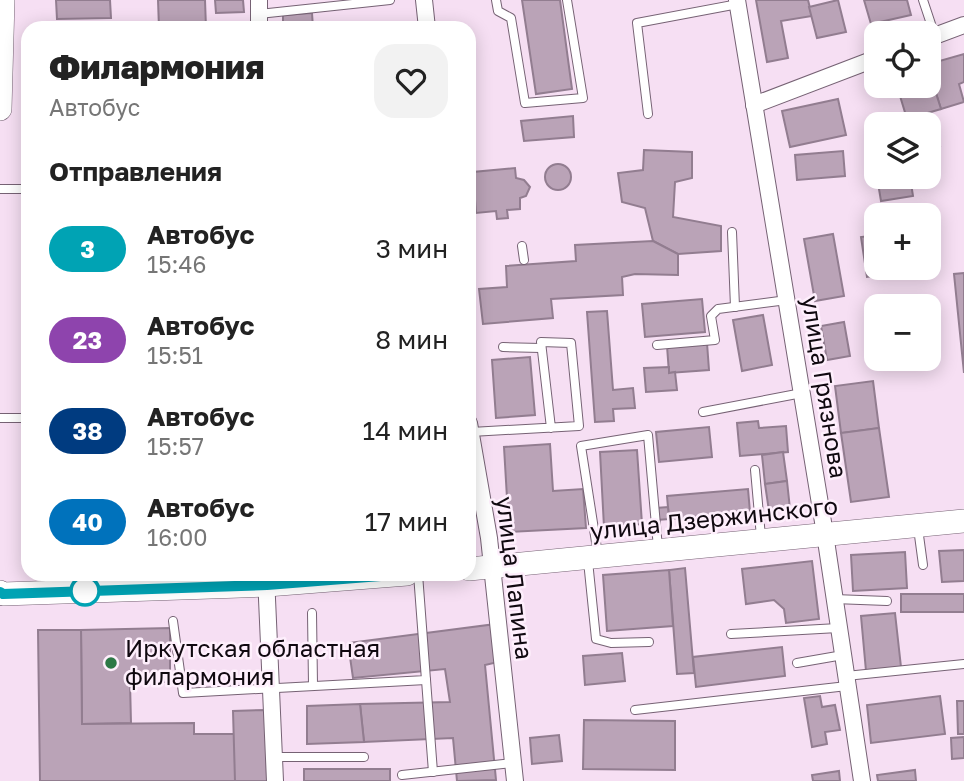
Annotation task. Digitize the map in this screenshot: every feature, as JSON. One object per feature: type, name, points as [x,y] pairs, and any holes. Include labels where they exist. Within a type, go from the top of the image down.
[{"type":"main road","points":[[0,108],[3,0]]},
{"type":"main road","name":"улица Дзержинского","points":[[480,568],[964,521]]},
{"type":"main road","points":[[0,592],[3,594],[241,581]]},
{"type":"street","points":[[424,0],[426,21]]},
{"type":"street","name":"улица Грязнова","points":[[737,2],[825,534],[862,781]]},
{"type":"street","points":[[941,34],[964,25]]},
{"type":"street","points":[[754,105],[864,63]]},
{"type":"street","name":"улица Лапина","points":[[476,512],[480,568],[514,781]]},
{"type":"street","points":[[266,581],[275,781]]},
{"type":"lane","points":[[259,14],[349,2],[390,0]]},
{"type":"lane","points":[[496,0],[498,11],[510,18],[525,103],[583,98],[566,0]]},
{"type":"lane","points":[[923,0],[928,21]]},
{"type":"lane","points":[[648,114],[637,23],[737,2]]},
{"type":"lane","points":[[0,189],[21,189]]},
{"type":"lane","points":[[732,232],[735,307]]},
{"type":"lane","points":[[522,246],[524,260]]},
{"type":"lane","points":[[657,345],[715,340],[711,316],[718,309],[787,300]]},
{"type":"lane","points":[[476,428],[551,428],[579,426],[571,343],[541,342],[551,428]]},
{"type":"lane","points":[[503,347],[541,348]]},
{"type":"lane","points":[[703,412],[802,393]]},
{"type":"lane","points":[[0,418],[21,418]]},
{"type":"lane","points":[[649,642],[611,643],[596,639],[593,557],[581,446],[648,435],[658,551]]},
{"type":"lane","points":[[755,470],[761,540]]},
{"type":"lane","points":[[918,525],[923,565]]},
{"type":"lane","points":[[419,581],[433,772]]},
{"type":"lane","points":[[834,599],[887,601]]},
{"type":"lane","points":[[312,613],[313,685]]},
{"type":"lane","points":[[173,621],[183,693],[426,680]]},
{"type":"lane","points":[[732,634],[838,628]]},
{"type":"lane","points":[[797,663],[843,655]]},
{"type":"lane","points":[[635,710],[964,664]]},
{"type":"lane","points":[[274,757],[364,757]]},
{"type":"lane","points":[[402,775],[513,763]]},
{"type":"building","points":[[56,0],[110,0],[111,18],[57,19]]},
{"type":"building","points":[[158,0],[205,0],[206,21],[159,21]]},
{"type":"building","points":[[215,0],[243,0],[244,12],[216,13]]},
{"type":"building","points":[[522,0],[560,0],[572,89],[536,94]]},
{"type":"building","points":[[756,0],[808,0],[812,16],[781,21],[788,58],[767,62]]},
{"type":"building","points":[[838,0],[846,32],[817,38],[809,7]]},
{"type":"building","points":[[864,0],[907,0],[911,15],[870,21]]},
{"type":"building","points":[[312,13],[313,21],[283,21],[283,15]]},
{"type":"building","points":[[964,54],[964,82],[959,84],[964,102],[941,109],[938,98],[941,98],[941,61]]},
{"type":"building","points":[[901,98],[938,98],[941,109],[931,112],[905,112]]},
{"type":"building","points":[[838,99],[846,135],[790,147],[782,111]]},
{"type":"building","points":[[573,116],[574,137],[524,141],[521,121]]},
{"type":"building","points":[[644,150],[692,152],[692,178],[675,182],[673,217],[721,226],[721,251],[678,254],[653,241],[645,208],[622,202],[618,173],[643,170]]},
{"type":"building","points":[[843,151],[845,176],[797,180],[795,155]]},
{"type":"building","points":[[558,164],[567,168],[571,177],[567,186],[558,190],[549,186],[545,177],[549,168]]},
{"type":"building","points":[[515,168],[516,178],[524,180],[530,187],[526,196],[520,198],[520,209],[507,210],[508,218],[497,219],[496,211],[476,213],[476,172]]},
{"type":"building","points":[[879,189],[912,189],[913,196],[881,201]]},
{"type":"building","points":[[833,234],[844,296],[815,301],[804,239]]},
{"type":"building","points":[[653,241],[678,254],[678,275],[635,274],[622,277],[623,295],[551,299],[553,318],[483,324],[479,289],[507,287],[506,266],[576,261],[575,245]]},
{"type":"building","points":[[964,273],[964,373],[954,274]]},
{"type":"building","points":[[702,299],[705,332],[645,337],[642,304]]},
{"type":"building","points":[[607,311],[613,390],[633,388],[635,408],[613,409],[614,421],[595,422],[587,312]]},
{"type":"building","points":[[763,315],[772,365],[742,371],[733,320]]},
{"type":"building","points":[[844,322],[850,356],[827,360],[821,326]]},
{"type":"building","points":[[707,343],[709,370],[669,373],[667,346]]},
{"type":"building","points":[[530,357],[535,415],[496,418],[492,360]]},
{"type":"building","points":[[669,367],[669,373],[675,372],[677,390],[646,392],[644,368]]},
{"type":"building","points":[[873,381],[879,428],[841,433],[835,386]]},
{"type":"building","points":[[758,421],[759,428],[786,426],[788,452],[740,456],[737,423]]},
{"type":"building","points":[[709,427],[712,457],[659,462],[656,432]]},
{"type":"building","points":[[879,428],[889,497],[851,502],[841,433]]},
{"type":"building","points":[[550,444],[553,491],[583,489],[586,528],[509,532],[504,447]]},
{"type":"building","points":[[637,450],[642,524],[604,527],[600,452]]},
{"type":"building","points":[[783,452],[787,481],[765,484],[762,455]]},
{"type":"building","points":[[787,481],[790,509],[769,511],[765,484]]},
{"type":"building","points":[[748,489],[750,512],[669,519],[667,496]]},
{"type":"building","points":[[668,507],[669,519],[657,520],[656,508]]},
{"type":"building","points":[[964,550],[964,581],[942,582],[939,551]]},
{"type":"building","points":[[905,552],[907,588],[853,591],[851,555]]},
{"type":"building","points":[[812,561],[819,619],[786,623],[784,609],[774,600],[746,604],[742,569]]},
{"type":"building","points":[[685,568],[694,673],[677,674],[669,570]]},
{"type":"building","points":[[669,570],[673,626],[607,631],[603,575]]},
{"type":"building","points":[[901,594],[964,594],[964,612],[901,612]]},
{"type":"building","points":[[895,613],[901,667],[866,671],[861,616]]},
{"type":"building","points":[[496,624],[498,662],[485,665],[496,780],[457,781],[453,738],[364,742],[360,704],[450,702],[445,669],[353,678],[348,643]]},
{"type":"building","points":[[170,628],[170,682],[130,682],[131,723],[82,724],[81,630]]},
{"type":"building","points":[[38,630],[81,630],[82,724],[194,723],[194,734],[237,734],[237,781],[40,781]]},
{"type":"building","points":[[782,647],[785,676],[696,687],[693,657]]},
{"type":"building","points":[[622,653],[625,681],[585,685],[583,656]]},
{"type":"building","points":[[820,696],[822,707],[835,705],[840,730],[825,732],[827,744],[812,747],[804,698]]},
{"type":"building","points":[[940,696],[945,734],[871,743],[867,705]]},
{"type":"building","points":[[957,701],[964,701],[964,734],[958,734]]},
{"type":"building","points":[[360,704],[364,742],[307,744],[307,706]]},
{"type":"building","points":[[266,710],[267,781],[235,781],[233,711]]},
{"type":"building","points":[[584,720],[675,721],[675,770],[583,769]]},
{"type":"building","points":[[559,735],[562,761],[532,764],[530,738]]},
{"type":"building","points":[[964,737],[964,758],[952,759],[951,738]]},
{"type":"building","points":[[304,769],[390,769],[390,781],[304,781]]},
{"type":"building","points":[[915,770],[916,781],[878,781],[877,775]]},
{"type":"building","points":[[839,771],[840,781],[813,781],[812,775]]},
{"type":"bus line","name":"3","points":[[0,592],[267,585],[318,581]]},
{"type":"place","name":"Иркутская областная филармония","points":[[111,663]]}]
